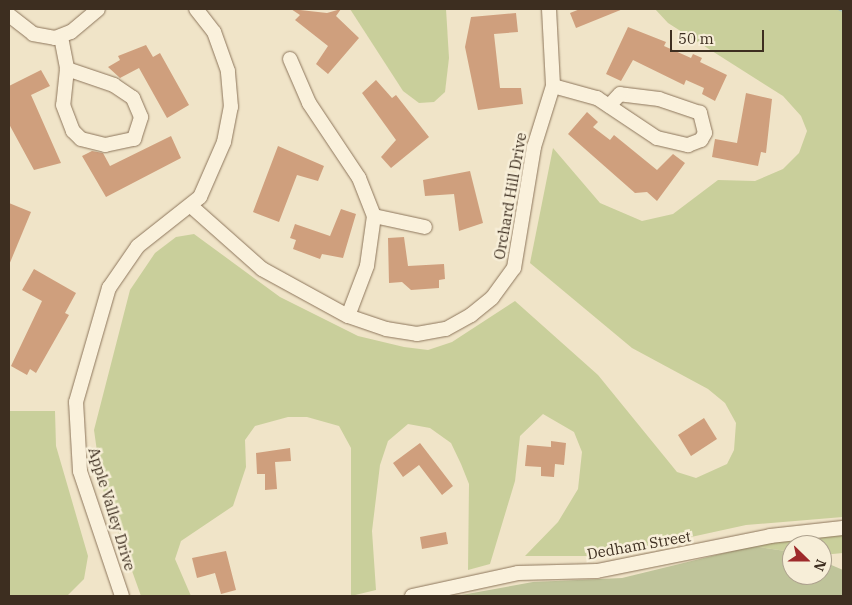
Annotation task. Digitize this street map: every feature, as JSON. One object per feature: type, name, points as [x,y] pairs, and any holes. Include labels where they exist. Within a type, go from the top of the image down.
[{"type":"street","points":[[9,15],[33,34],[61,37],[98,9]]},
{"type":"street","name":"Apple Valley Drive","points":[[122,596],[80,470],[76,402],[109,288],[138,246],[191,206],[221,153],[231,107],[224,57],[196,9]]},
{"type":"street","name":"Orchard Hill Drive","points":[[191,206],[262,269],[348,316],[393,331],[429,333],[472,315],[497,293],[517,260],[534,147],[553,86],[549,9]]},
{"type":"street","points":[[61,37],[66,69],[64,112],[77,136],[106,145],[134,139],[141,117],[133,98],[114,85],[66,69]]},
{"type":"street","points":[[290,59],[310,103],[359,178],[374,216],[367,266],[348,316]]},
{"type":"street","points":[[553,86],[584,92],[609,106],[656,138],[688,145],[701,140],[705,133],[700,114],[659,99],[620,94],[609,106]]},
{"type":"street","points":[[374,216],[425,228]]},
{"type":"street","name":"Dedham Street","points":[[412,596],[518,573],[597,571],[770,536],[843,528]]},
{"type":"green space","points":[[350,9],[446,9],[449,58],[445,92],[434,102],[419,103],[403,91]]},
{"type":"green space","points":[[655,9],[843,9],[843,517],[746,525],[604,556],[525,556],[558,522],[578,489],[582,452],[574,432],[543,414],[520,436],[515,481],[490,564],[468,570],[469,484],[461,464],[451,443],[430,428],[408,424],[388,441],[380,465],[372,531],[376,590],[351,596],[351,448],[339,426],[307,417],[288,417],[255,426],[245,440],[246,467],[233,506],[181,541],[175,559],[191,596],[141,596],[102,487],[94,430],[130,290],[155,253],[176,237],[194,234],[280,297],[358,336],[404,347],[428,350],[452,342],[515,301],[598,375],[677,472],[696,478],[727,464],[734,450],[736,423],[725,403],[708,389],[632,348],[530,263],[553,148],[600,203],[642,221],[673,214],[718,180],[755,181],[783,169],[799,153],[807,131],[801,116],[783,96],[668,23]]},
{"type":"green space","points":[[9,411],[55,411],[56,446],[88,556],[84,579],[67,596],[9,596]]},
{"type":"green space","points":[[843,533],[843,553],[832,554],[832,535],[811,535]]},
{"type":"green space","points":[[782,540],[782,550],[753,546]]},
{"type":"green space","points":[[753,546],[782,550],[782,585],[832,585],[832,565],[843,570],[843,596],[456,596],[533,582],[622,578]]},
{"type":"building","points":[[291,9],[327,13],[341,9],[336,16],[359,38],[328,74],[316,64],[328,46],[295,20],[300,15]]},
{"type":"building","points":[[580,9],[623,9],[576,28],[570,13]]},
{"type":"building","points":[[516,13],[518,32],[494,34],[500,88],[521,88],[523,104],[478,110],[465,47],[471,17]]},
{"type":"building","points":[[628,27],[666,42],[664,46],[691,58],[693,54],[702,58],[700,62],[727,75],[715,101],[702,94],[704,88],[686,80],[684,85],[633,60],[621,81],[606,74]]},
{"type":"building","points":[[146,45],[153,57],[160,53],[189,105],[167,118],[139,68],[120,78],[108,67],[120,60],[118,56]]},
{"type":"building","points":[[41,70],[50,86],[31,95],[61,163],[34,170],[9,124],[9,86]]},
{"type":"building","points":[[376,80],[392,98],[396,95],[429,137],[391,168],[381,157],[396,140],[362,93]]},
{"type":"building","points":[[746,93],[772,99],[766,153],[761,152],[758,166],[712,157],[715,139],[737,143]]},
{"type":"building","points":[[587,112],[598,122],[593,127],[610,140],[614,135],[657,170],[673,154],[685,163],[657,201],[647,192],[635,193],[568,134]]},
{"type":"building","points":[[171,136],[181,158],[106,197],[82,156],[92,151],[103,153],[110,166]]},
{"type":"building","points":[[278,146],[324,166],[318,181],[297,175],[279,222],[253,212]]},
{"type":"building","points":[[470,171],[483,223],[459,231],[454,194],[425,196],[423,180]]},
{"type":"building","points":[[9,203],[31,212],[9,265]]},
{"type":"building","points":[[341,209],[356,214],[343,258],[322,254],[320,259],[293,249],[296,240],[290,238],[295,224],[330,236]]},
{"type":"building","points":[[404,237],[408,266],[444,264],[445,279],[439,280],[439,288],[411,290],[402,282],[389,283],[388,238]]},
{"type":"building","points":[[34,269],[76,293],[65,313],[69,315],[36,373],[30,369],[27,375],[11,366],[42,301],[22,290]]},
{"type":"building","points":[[704,418],[717,439],[691,456],[678,435]]},
{"type":"building","points":[[551,441],[566,443],[564,465],[555,464],[554,477],[541,476],[541,467],[525,466],[527,445],[551,447]]},
{"type":"building","points":[[420,443],[453,486],[442,495],[419,465],[403,477],[393,463]]},
{"type":"building","points":[[290,448],[291,461],[275,462],[277,489],[265,490],[265,474],[257,474],[256,453]]},
{"type":"building","points":[[446,532],[448,544],[422,549],[420,537]]},
{"type":"building","points":[[226,551],[236,590],[221,594],[215,573],[197,578],[192,558]]}]
